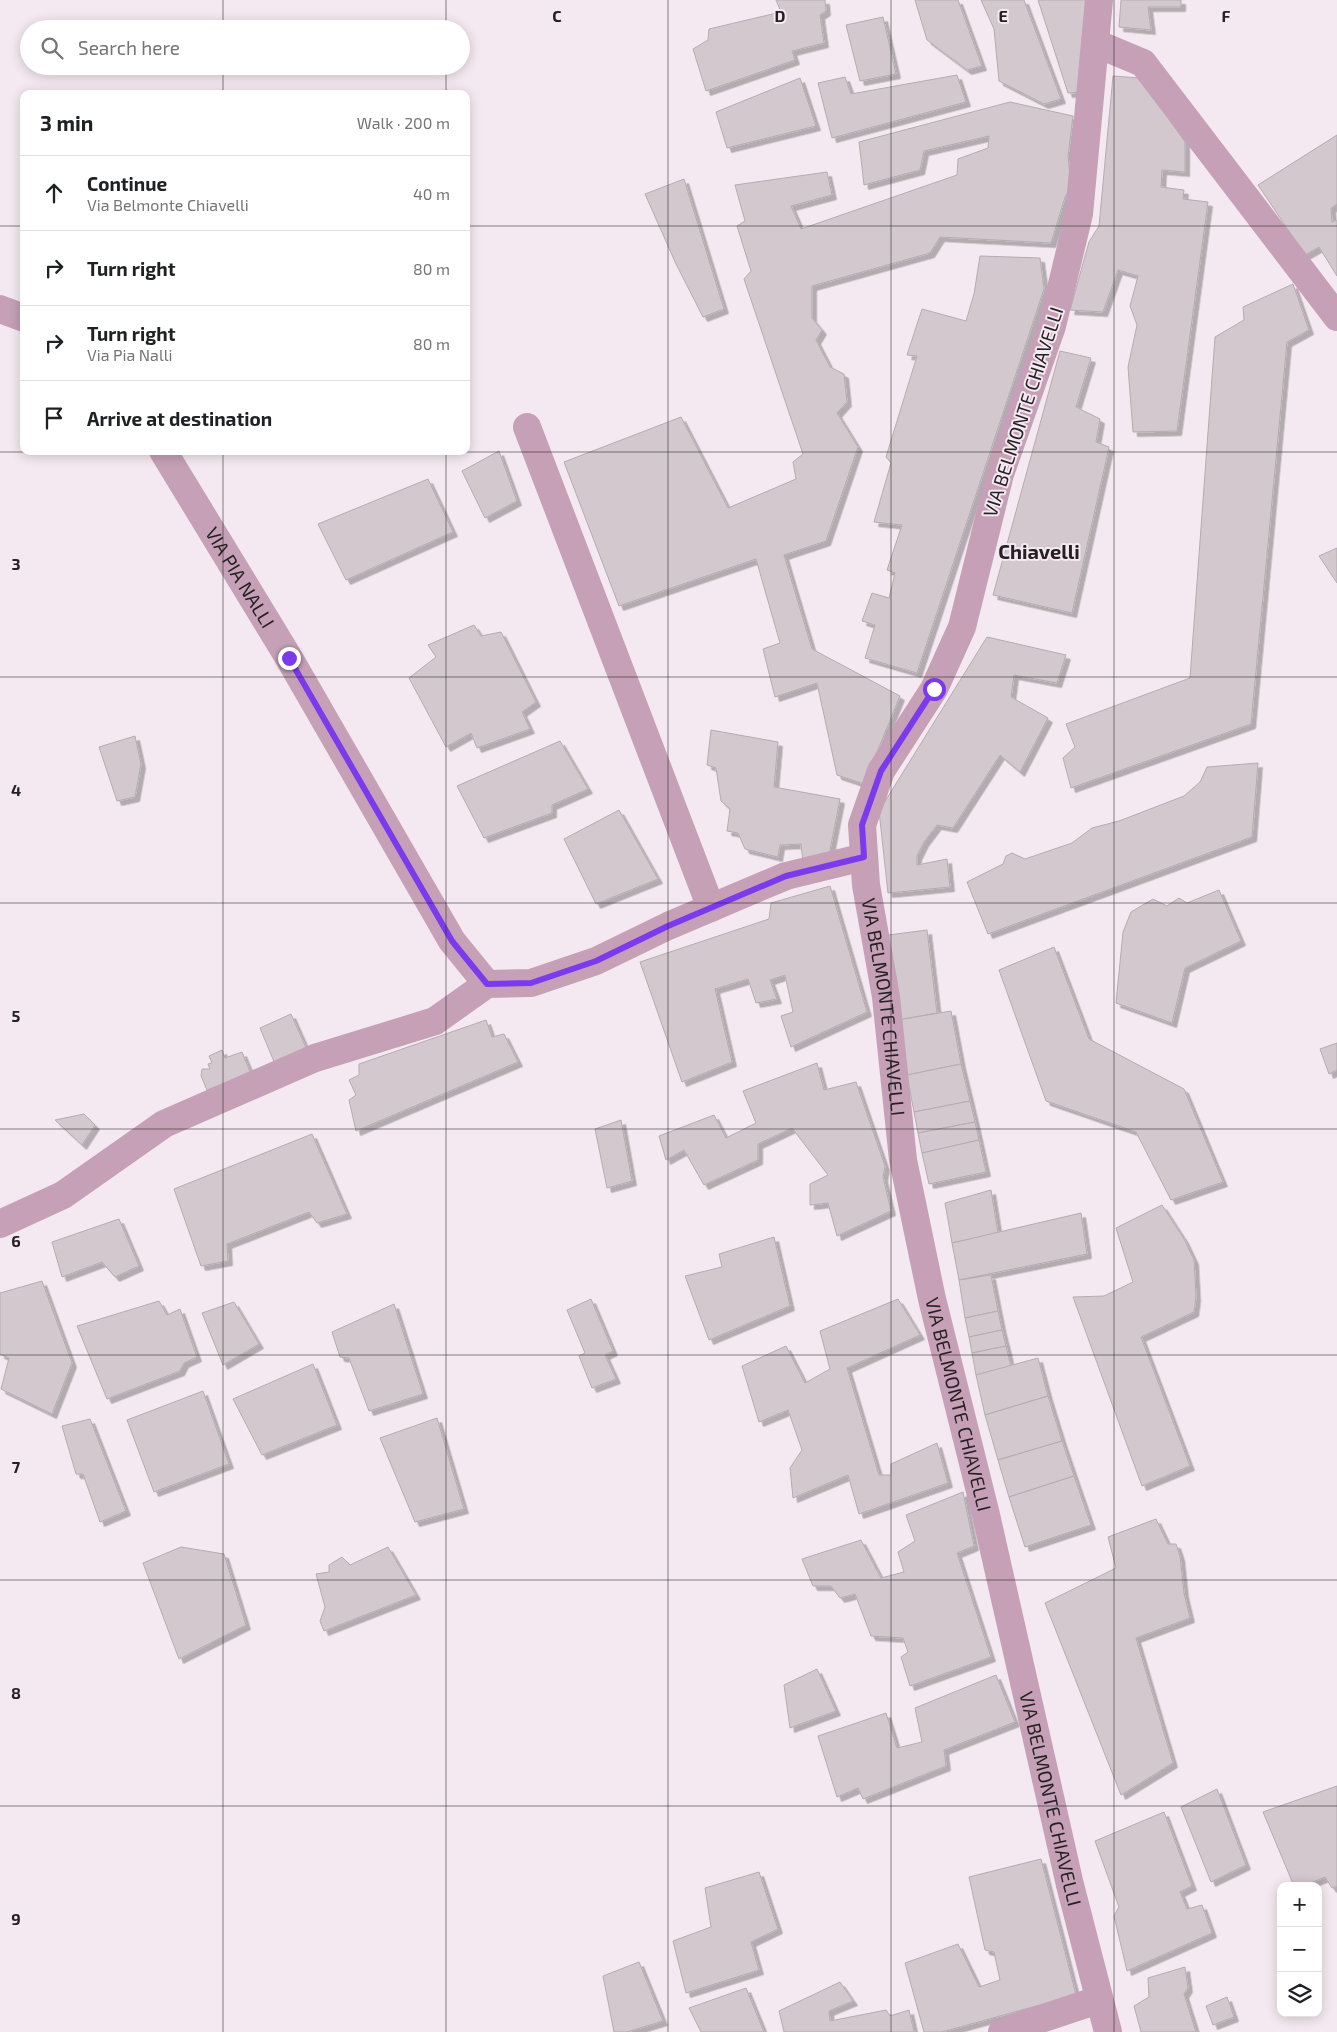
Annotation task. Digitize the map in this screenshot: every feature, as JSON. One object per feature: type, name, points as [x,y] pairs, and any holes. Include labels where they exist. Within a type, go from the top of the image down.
[{"type":"street","name":"VIA BELMONTE CHIAVELLI","points":[[1099,0],[1078,214],[1052,326],[1000,474],[962,627],[934,689],[881,771],[862,825],[866,885],[886,997],[903,1160],[932,1299],[986,1516],[1098,2000],[1108,2032]]},
{"type":"street","points":[[1095,43],[1143,63],[1337,317]]},
{"type":"street","points":[[0,308],[20,316]]},
{"type":"street","points":[[527,427],[711,908]]},
{"type":"street","name":"VIA PIA NALLI","points":[[165,455],[289,658],[452,941],[487,984]]},
{"type":"street","points":[[0,1224],[63,1195],[164,1124],[315,1058],[435,1021],[487,984],[531,983],[587,964],[786,876],[864,857]]},
{"type":"street","points":[[1002,2032],[1098,2000]]},
{"type":"building","points":[[776,0],[825,0],[826,11],[820,15],[824,43],[792,51],[795,60],[706,91],[693,49],[708,40],[709,29],[781,12]]},
{"type":"building","points":[[915,0],[958,0],[982,66],[967,70],[927,40]]},
{"type":"building","points":[[981,0],[1024,0],[1061,99],[1044,104],[999,81],[994,29]]},
{"type":"building","points":[[1038,0],[1090,0],[1084,92],[1068,93]]},
{"type":"building","points":[[1121,0],[1181,0],[1181,7],[1148,7],[1151,30],[1119,27]]},
{"type":"building","points":[[883,17],[896,74],[860,81],[846,25]]},
{"type":"building","points":[[957,75],[966,102],[832,138],[818,83],[845,77],[851,94]]},
{"type":"building","points":[[1113,76],[1140,78],[1185,142],[1185,172],[1162,170],[1161,187],[1184,190],[1183,199],[1208,202],[1177,431],[1133,432],[1128,367],[1137,325],[1130,306],[1138,276],[1118,270],[1103,312],[1070,310],[1089,242],[1099,226]]},
{"type":"building","points":[[800,78],[816,126],[727,148],[716,112]]},
{"type":"building","points":[[1010,102],[1073,116],[1068,156],[1071,186],[1065,197],[1051,243],[940,237],[930,253],[812,286],[812,318],[822,330],[816,340],[830,367],[844,374],[847,402],[837,413],[858,447],[826,541],[784,555],[812,649],[900,696],[864,784],[837,775],[817,683],[775,697],[763,649],[780,643],[756,559],[619,606],[564,462],[681,417],[728,508],[796,479],[793,462],[803,454],[744,279],[751,271],[737,226],[745,221],[735,185],[827,172],[832,195],[791,206],[801,229],[957,175],[958,159],[988,148],[989,136],[924,151],[920,170],[864,185],[859,142]]},
{"type":"building","points":[[1337,135],[1337,204],[1331,208],[1332,222],[1337,220],[1337,276],[1319,247],[1305,255],[1258,185]]},
{"type":"building","points":[[684,179],[724,309],[703,317],[676,264],[645,194]]},
{"type":"building","points":[[980,256],[1040,258],[1044,289],[917,673],[865,658],[875,625],[862,621],[872,593],[889,598],[895,573],[887,570],[902,525],[874,522],[891,463],[886,457],[917,356],[907,355],[922,309],[966,321],[974,294]]},
{"type":"building","points":[[1293,284],[1309,330],[1287,342],[1251,724],[1071,788],[1063,758],[1075,747],[1066,724],[1190,678],[1215,337],[1244,320],[1243,307]]},
{"type":"building","points":[[1060,351],[1091,358],[1076,407],[1100,419],[1096,442],[1109,447],[1072,613],[993,595]]},
{"type":"building","points":[[499,451],[517,501],[485,518],[462,471]]},
{"type":"building","points":[[428,479],[453,532],[346,580],[318,524]]},
{"type":"building","points":[[1337,548],[1337,583],[1319,556]]},
{"type":"building","points":[[474,625],[481,636],[501,632],[536,702],[522,712],[530,729],[477,748],[471,733],[446,747],[409,678],[436,657],[428,645]]},
{"type":"building","points":[[987,637],[1066,655],[1057,683],[1014,675],[1011,697],[1048,718],[1020,772],[1000,755],[953,828],[937,825],[924,842],[917,856],[917,865],[947,859],[950,887],[888,893],[879,811]]},
{"type":"building","points":[[711,730],[778,742],[774,787],[840,799],[829,855],[803,863],[801,844],[780,845],[778,857],[745,849],[738,833],[727,831],[730,809],[721,801],[716,768],[707,765]]},
{"type":"building","points":[[135,736],[141,764],[135,797],[117,801],[99,747]]},
{"type":"building","points":[[560,741],[588,789],[552,805],[552,813],[484,838],[457,786]]},
{"type":"building","points":[[1258,763],[1252,837],[988,934],[967,882],[1003,864],[1006,856],[1012,853],[1025,859],[1072,843],[1092,828],[1119,821],[1184,796],[1200,782],[1207,767]]},
{"type":"building","points":[[619,810],[658,879],[596,904],[564,839]]},
{"type":"building","points":[[830,886],[867,1012],[791,1047],[781,1016],[793,1012],[785,975],[770,980],[777,999],[756,1003],[748,979],[715,989],[732,1062],[682,1082],[640,962],[769,919],[771,903]]},
{"type":"building","points":[[1219,890],[1241,941],[1185,968],[1172,1023],[1116,1003],[1123,932],[1131,912],[1153,899],[1167,906],[1179,898],[1187,903]]},
{"type":"building","points":[[927,930],[937,1013],[898,1020],[888,935]]},
{"type":"building","points":[[1054,947],[1089,1039],[1184,1089],[1223,1182],[1171,1200],[1136,1132],[1046,1101],[999,970]]},
{"type":"building","points":[[951,1011],[961,1064],[907,1075],[898,1020]]},
{"type":"building","points":[[291,1014],[307,1050],[275,1064],[260,1028]]},
{"type":"building","points":[[486,1020],[492,1037],[504,1034],[518,1062],[356,1131],[349,1100],[356,1095],[349,1080],[359,1075],[359,1064]]},
{"type":"building","points":[[1337,1043],[1337,1070],[1329,1074],[1320,1049]]},
{"type":"building","points":[[222,1050],[225,1058],[242,1052],[251,1074],[207,1090],[201,1076],[202,1069],[210,1069],[208,1064],[212,1063],[209,1056]]},
{"type":"building","points":[[817,1063],[824,1090],[856,1082],[885,1166],[883,1177],[891,1211],[837,1236],[828,1203],[810,1205],[810,1184],[828,1175],[792,1128],[758,1144],[758,1160],[704,1185],[684,1150],[666,1160],[659,1136],[714,1115],[726,1138],[756,1123],[743,1091]]},
{"type":"building","points":[[961,1064],[970,1101],[914,1112],[907,1075]]},
{"type":"building","points":[[970,1101],[975,1122],[918,1133],[914,1112]]},
{"type":"building","points":[[84,1114],[95,1125],[82,1145],[55,1120]]},
{"type":"building","points":[[621,1120],[632,1181],[607,1188],[595,1129]]},
{"type":"building","points":[[975,1122],[979,1140],[922,1153],[918,1133]]},
{"type":"building","points":[[312,1134],[347,1214],[317,1223],[309,1212],[227,1244],[228,1261],[201,1266],[174,1189]]},
{"type":"building","points":[[979,1140],[986,1172],[929,1184],[922,1153]]},
{"type":"building","points":[[991,1190],[998,1233],[952,1243],[945,1203]]},
{"type":"building","points":[[1162,1205],[1184,1239],[1194,1260],[1196,1297],[1194,1312],[1141,1337],[1190,1466],[1142,1486],[1073,1297],[1104,1296],[1133,1282],[1116,1228]]},
{"type":"building","points":[[1081,1213],[1087,1254],[959,1280],[952,1243]]},
{"type":"building","points":[[119,1219],[139,1266],[115,1277],[102,1262],[62,1277],[52,1242]]},
{"type":"building","points":[[774,1237],[790,1306],[709,1340],[685,1276],[722,1267],[719,1254]]},
{"type":"building","points":[[991,1275],[998,1311],[965,1318],[959,1280]]},
{"type":"building","points":[[42,1281],[72,1363],[52,1414],[1,1389],[9,1358],[0,1354],[0,1293]]},
{"type":"building","points":[[591,1299],[613,1351],[605,1355],[616,1379],[592,1388],[579,1356],[585,1353],[567,1310]]},
{"type":"building","points":[[898,1299],[920,1335],[847,1368],[879,1475],[891,1475],[891,1464],[937,1443],[948,1483],[859,1514],[848,1475],[793,1498],[790,1468],[802,1450],[788,1410],[759,1422],[742,1366],[786,1346],[805,1383],[830,1369],[820,1331]]},
{"type":"building","points":[[159,1301],[167,1315],[180,1309],[197,1357],[184,1363],[180,1371],[107,1399],[77,1326]]},
{"type":"building","points":[[234,1302],[259,1344],[223,1365],[202,1313]]},
{"type":"building","points":[[394,1304],[423,1394],[369,1411],[349,1358],[340,1357],[332,1332]]},
{"type":"building","points":[[998,1311],[1002,1330],[969,1337],[965,1318]]},
{"type":"building","points":[[1002,1330],[1006,1346],[972,1353],[969,1337]]},
{"type":"building","points":[[1006,1346],[1011,1367],[976,1375],[972,1353]]},
{"type":"building","points":[[1038,1358],[1048,1396],[985,1415],[976,1375]]},
{"type":"building","points":[[313,1364],[337,1425],[262,1455],[233,1399]]},
{"type":"building","points":[[203,1391],[229,1464],[154,1492],[127,1420]]},
{"type":"building","points":[[1048,1396],[1062,1441],[998,1460],[985,1415]]},
{"type":"building","points":[[437,1418],[464,1509],[415,1522],[380,1438]]},
{"type":"building","points":[[90,1419],[126,1511],[100,1522],[83,1474],[76,1474],[62,1426]]},
{"type":"building","points":[[1062,1441],[1074,1476],[1009,1497],[998,1460]]},
{"type":"building","points":[[1074,1476],[1091,1525],[1025,1547],[1009,1497]]},
{"type":"building","points":[[963,1492],[974,1546],[957,1553],[991,1657],[910,1686],[901,1657],[908,1652],[903,1638],[871,1636],[855,1594],[840,1598],[831,1586],[813,1586],[802,1559],[861,1540],[881,1578],[904,1572],[898,1552],[915,1541],[906,1515]]},
{"type":"building","points":[[1156,1519],[1168,1544],[1176,1544],[1180,1556],[1184,1593],[1190,1618],[1136,1638],[1173,1763],[1121,1795],[1045,1603],[1116,1568],[1108,1537]]},
{"type":"building","points":[[181,1547],[224,1554],[246,1625],[179,1659],[143,1563]]},
{"type":"building","points":[[388,1547],[416,1595],[324,1631],[320,1621],[325,1607],[316,1574],[329,1572],[329,1565],[342,1557],[350,1565]]},
{"type":"building","points":[[817,1669],[836,1711],[790,1728],[784,1685]]},
{"type":"building","points":[[996,1675],[1015,1722],[944,1750],[946,1766],[863,1799],[858,1788],[837,1797],[818,1736],[886,1713],[897,1748],[922,1742],[915,1708]]},
{"type":"building","points":[[1337,1786],[1337,1886],[1332,1888],[1325,1877],[1313,1882],[1292,1882],[1263,1812]]},
{"type":"building","points":[[1217,1789],[1246,1865],[1211,1882],[1181,1807]]},
{"type":"building","points":[[1164,1812],[1192,1886],[1180,1892],[1187,1909],[1202,1905],[1212,1933],[1127,1971],[1114,1916],[1119,1907],[1095,1841]]},
{"type":"building","points":[[1041,1859],[1076,1995],[942,2032],[924,2032],[905,1963],[958,1944],[979,1987],[1000,1980],[994,1952],[985,1950],[969,1877]]},
{"type":"building","points":[[759,1872],[778,1929],[751,1942],[759,1970],[686,1993],[673,1941],[711,1927],[705,1888]]},
{"type":"building","points":[[639,1962],[663,2021],[627,2032],[614,2032],[603,1976]]},
{"type":"building","points":[[1185,1967],[1188,1988],[1184,1994],[1196,2032],[1141,2032],[1134,2006],[1149,1997],[1148,1978]]},
{"type":"building","points":[[840,1982],[853,2001],[829,2011],[830,2021],[886,2010],[890,2016],[909,2010],[914,2032],[784,2032],[779,2011]]},
{"type":"building","points":[[746,1988],[764,2032],[701,2032],[689,2008]]},
{"type":"building","points":[[1227,1997],[1234,2017],[1213,2025],[1206,2006]]},
{"type":"district","name":"Chiavelli","points":[[1039,552]]},
{"type":"route","points":[[289,658],[452,941],[487,984],[531,983],[596,961],[668,926],[786,876],[864,857],[862,825],[881,771],[934,689]]}]
